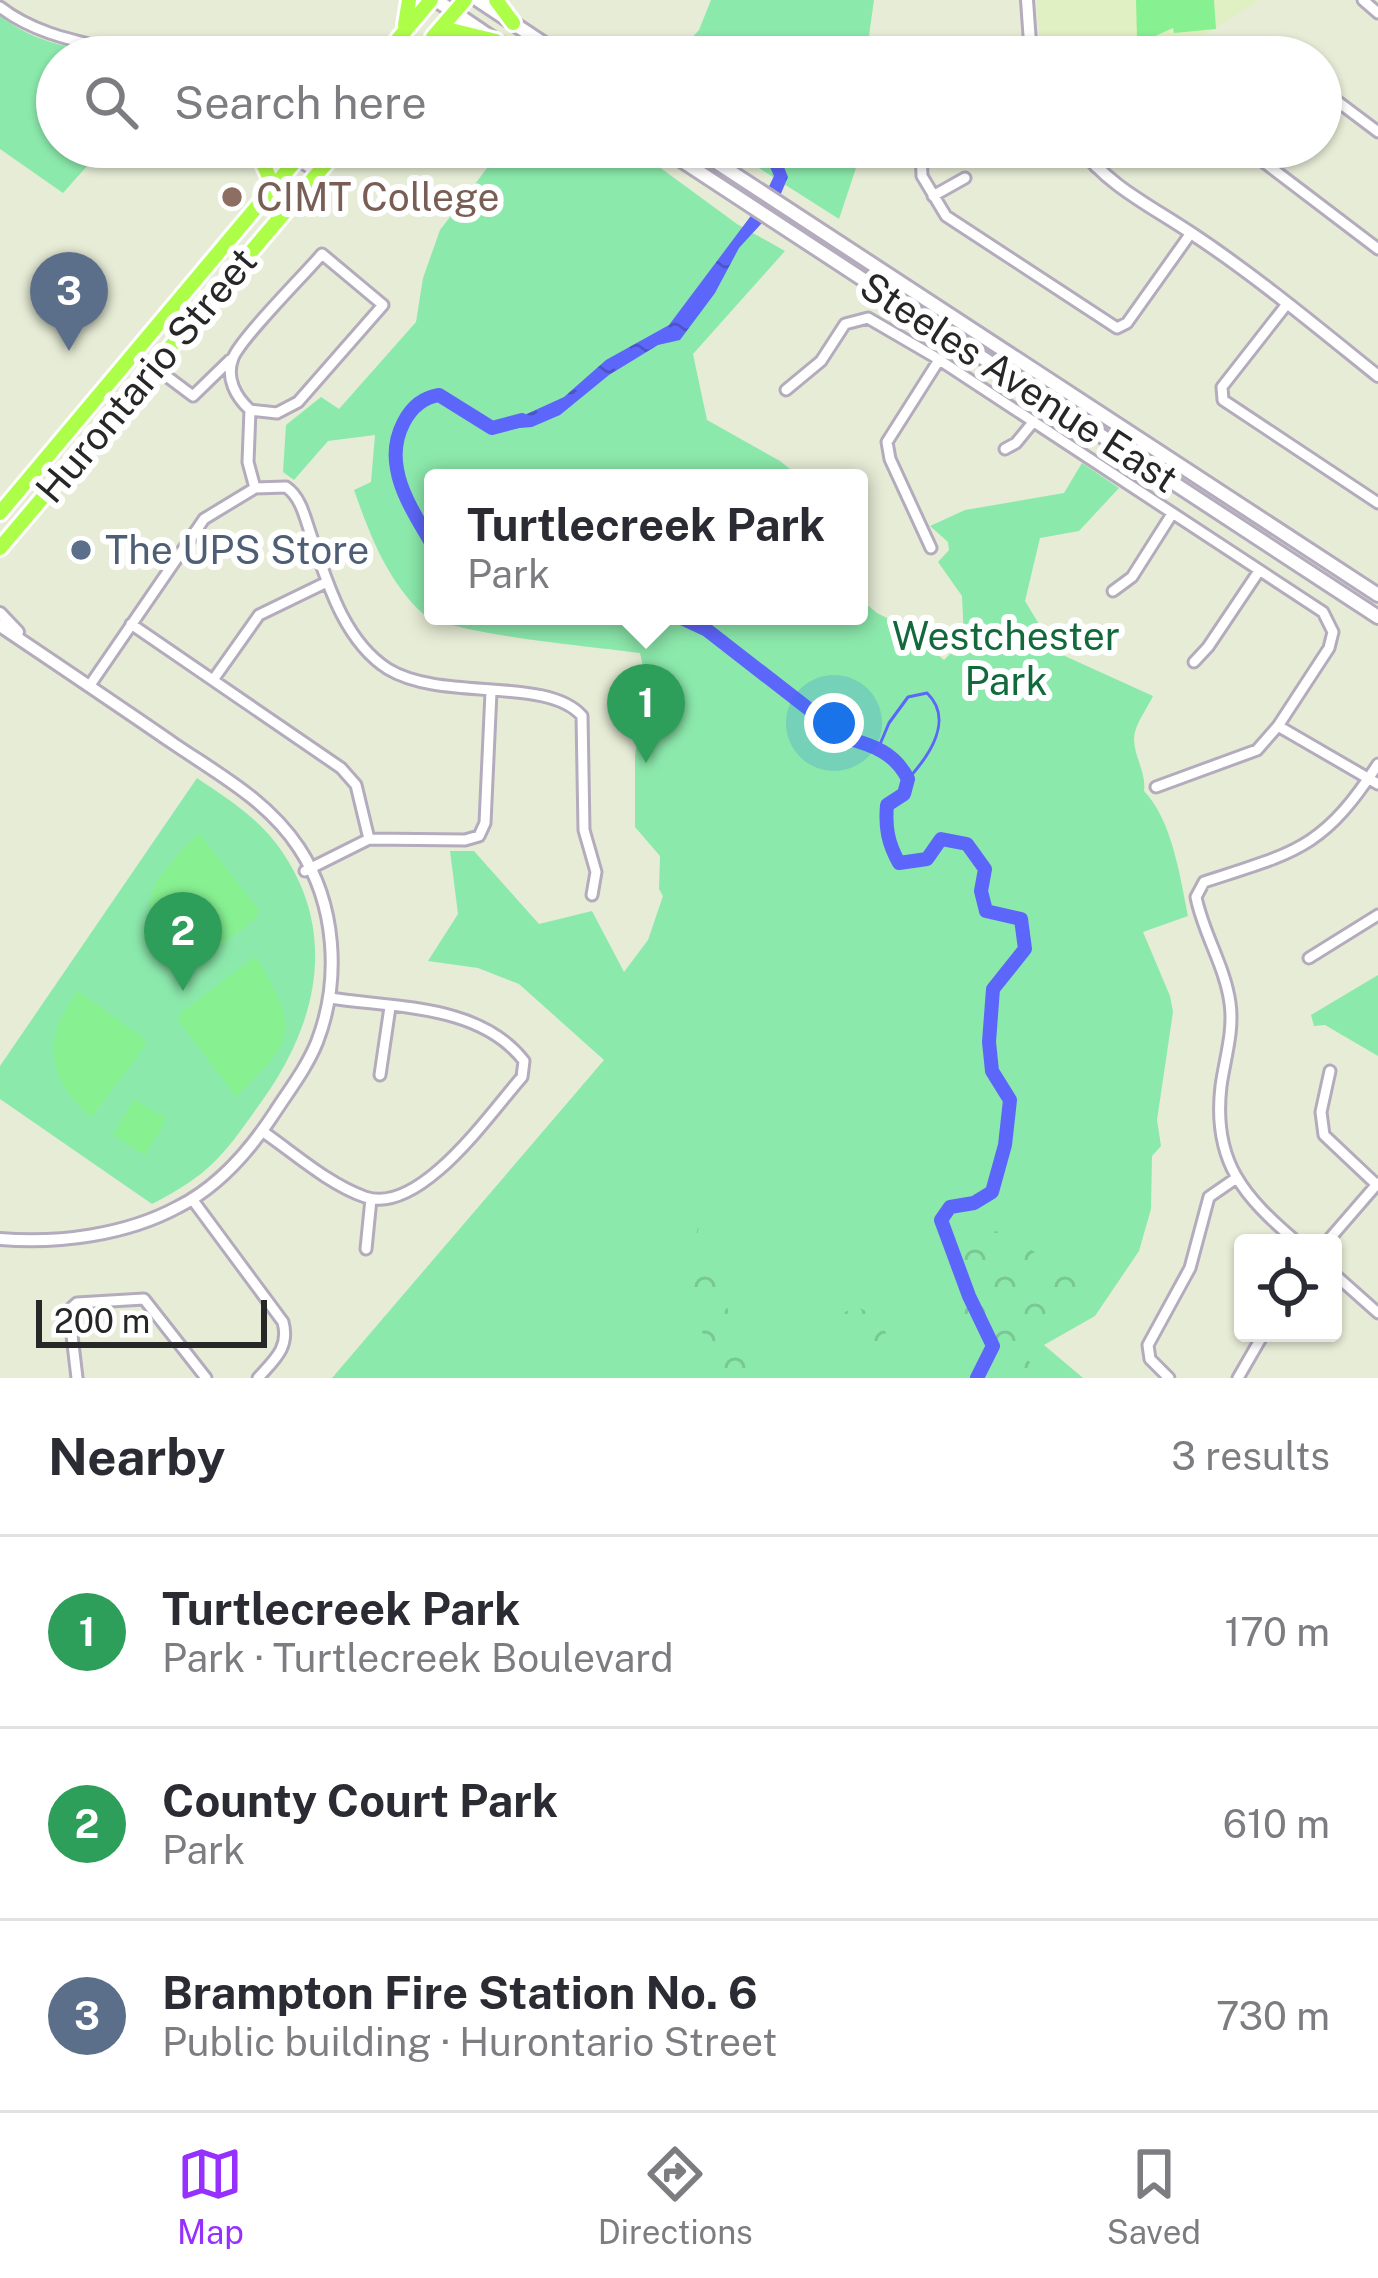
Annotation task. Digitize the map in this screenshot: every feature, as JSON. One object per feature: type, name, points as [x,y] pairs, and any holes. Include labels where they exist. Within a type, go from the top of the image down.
[{"type":"main road","points":[[400,36],[410,0]]},
{"type":"main road","points":[[402,36],[434,0],[460,6],[491,36]]},
{"type":"main road","points":[[478,0],[532,36]]},
{"type":"main road","points":[[496,0],[513,23]]},
{"type":"main road","points":[[434,36],[460,6]]},
{"type":"main road","points":[[265,168],[271,181],[267,195]]},
{"type":"main road","name":"Hurontario Street","points":[[0,513],[289,168]]},
{"type":"main road","name":"Hurontario Street","points":[[0,548],[322,168]]},
{"type":"main road","name":"Steeles Avenue East","points":[[701,168],[736,186],[1378,617]]},
{"type":"main road","name":"Steeles Avenue East","points":[[716,168],[736,186]]},
{"type":"main road","name":"Steeles Avenue East","points":[[801,230],[1378,595]]},
{"type":"street","points":[[1027,0],[1029,36]]},
{"type":"street","points":[[1363,0],[1378,13]]},
{"type":"street","points":[[0,7],[54,36]]},
{"type":"street","points":[[1342,105],[1378,132]]},
{"type":"street","points":[[311,168],[318,172]]},
{"type":"street","points":[[922,168],[946,216],[1117,328],[1126,323],[1191,233]]},
{"type":"street","points":[[1098,168],[1377,372]]},
{"type":"street","points":[[1272,168],[1378,249]]},
{"type":"street","points":[[933,196],[965,178]]},
{"type":"street","points":[[169,378],[193,396],[322,254],[383,305],[298,402],[278,413],[246,406],[213,379]]},
{"type":"street","points":[[1287,304],[1222,387],[1223,400],[1378,503]]},
{"type":"street","points":[[787,390],[811,371],[845,324],[859,319],[878,322],[1323,612],[1333,632],[1329,648],[1279,726],[1257,750],[1156,787]]},
{"type":"street","points":[[233,356],[232,385],[246,406],[248,462],[255,488]]},
{"type":"street","points":[[931,548],[890,460],[887,442],[939,360]]},
{"type":"street","points":[[1005,449],[1034,422]]},
{"type":"street","points":[[90,686],[204,519],[255,488],[280,485],[295,493],[348,626],[384,666],[423,684],[552,697],[582,716],[584,830],[596,872],[592,895]]},
{"type":"street","points":[[1113,591],[1132,578],[1172,514]]},
{"type":"street","points":[[1195,662],[1259,571]]},
{"type":"street","points":[[214,680],[259,615],[327,582]]},
{"type":"street","points":[[0,613],[24,640]]},
{"type":"street","points":[[131,624],[341,768],[356,785],[369,839]]},
{"type":"street","points":[[0,626],[249,794],[279,823],[308,870],[328,922],[330,998],[310,1056],[262,1131],[226,1171],[191,1199],[158,1216],[101,1233],[0,1239]]},
{"type":"street","points":[[308,870],[369,839],[479,836],[485,823],[490,692]]},
{"type":"street","points":[[1279,726],[1373,782]]},
{"type":"street","points":[[1288,1234],[1235,1179],[1222,1137],[1220,1108],[1230,1002],[1198,908],[1197,892],[1204,882],[1304,846],[1339,819],[1373,782],[1378,764]]},
{"type":"street","points":[[1309,958],[1378,915]]},
{"type":"street","points":[[262,1131],[333,1180],[371,1199],[410,1191],[438,1172],[522,1077],[520,1055],[486,1027],[463,1018],[330,998]]},
{"type":"street","points":[[380,1075],[390,1007]]},
{"type":"street","points":[[1330,1071],[1321,1112],[1324,1135],[1377,1184],[1334,1234]]},
{"type":"street","points":[[1169,1378],[1150,1359],[1147,1349],[1190,1268],[1209,1197],[1235,1179]]},
{"type":"street","points":[[191,1199],[283,1322],[287,1337],[283,1350],[258,1378]]},
{"type":"street","points":[[366,1249],[371,1199]]},
{"type":"street","points":[[1342,1281],[1378,1312]]},
{"type":"street","points":[[76,1378],[69,1310],[77,1303],[134,1298],[151,1304],[206,1378]]},
{"type":"street","points":[[1238,1378],[1259,1342]]},
{"type":"shaded area","points":[[1037,0],[1260,0],[1202,36],[1040,36]]},
{"type":"green space","points":[[711,0],[874,0],[869,36],[693,36]]},
{"type":"green space","points":[[1136,0],[1214,0],[1216,29],[1174,33],[1173,28],[1155,36],[1137,36]]},
{"type":"green space","points":[[0,15],[36,36],[36,168],[85,168],[63,193],[0,149]]},
{"type":"green space","points":[[487,168],[661,168],[737,224],[785,251],[693,354],[707,420],[790,469],[424,469],[421,612],[389,570],[354,490],[371,482],[375,435],[328,441],[294,480],[283,472],[286,425],[321,397],[339,409],[416,322],[423,278],[440,230]]},
{"type":"green space","points":[[759,168],[856,168],[839,219]]},
{"type":"green space","name":"Westchester Park","points":[[1082,463],[1119,488],[1079,531],[1040,538],[1025,601],[1056,652],[1153,696],[1136,727],[1135,746],[1144,791],[1162,817],[1174,849],[1188,916],[1143,932],[1173,1012],[1157,1120],[1161,1146],[1152,1156],[1151,1209],[1139,1251],[1095,1316],[1044,1345],[1083,1378],[332,1378],[604,1060],[519,984],[478,968],[428,961],[458,914],[450,851],[474,851],[539,924],[592,911],[624,972],[648,940],[663,896],[660,856],[635,827],[635,756],[646,680],[640,653],[452,625],[868,625],[868,606],[905,627],[944,660],[964,640],[962,596],[938,562],[949,550],[948,542],[930,526],[965,510],[1064,493]]},
{"type":"green space","points":[[197,778],[258,823],[295,874],[308,906],[314,972],[298,1036],[264,1098],[216,1160],[152,1204],[0,1099],[0,1066]]},
{"type":"green space","points":[[199,833],[259,910],[258,917],[181,976],[156,931],[150,900],[164,871]]},
{"type":"green space","points":[[256,956],[280,1001],[285,1032],[271,1060],[236,1097],[178,1020],[179,1014]]},
{"type":"green space","points":[[1378,975],[1378,1056],[1325,1025],[1314,1026],[1311,1015]]},
{"type":"green space","points":[[78,991],[146,1040],[91,1118],[65,1088],[54,1058],[58,1025]]},
{"type":"green space","points":[[134,1099],[167,1119],[145,1155],[113,1135]]},
{"type":"green space","points":[[957,1220],[1011,1238],[1034,1252],[1054,1273],[1080,1281],[1020,1355],[1052,1378],[1012,1378],[973,1331],[956,1289]]},
{"type":"green space","points":[[698,1228],[716,1244],[726,1306],[767,1378],[732,1378],[699,1326],[690,1290]]},
{"type":"green space","points":[[856,1307],[881,1325],[896,1353],[892,1359],[869,1364],[853,1354],[843,1355],[843,1313]]},
{"type":"water","points":[[770,168],[784,168],[788,177],[774,210],[739,248],[715,293],[680,340],[658,345],[609,375],[560,415],[532,427],[507,429],[507,423],[564,397],[606,360],[669,325],[762,201],[774,176]]},
{"type":"waterway","points":[[424,530],[397,469],[399,433],[410,412],[439,395],[492,428],[522,420]]},
{"type":"waterway","points":[[696,625],[846,738],[874,747],[897,763],[908,779],[904,794],[887,805],[886,821],[899,863],[927,859],[941,839],[967,844],[985,869],[981,891],[986,911],[1021,919],[1025,949],[993,989],[989,1042],[992,1071],[1010,1100],[1005,1145],[992,1192],[974,1203],[950,1207],[941,1220],[993,1346],[977,1378]]},
{"type":"waterway","points":[[878,749],[908,697],[927,693],[935,703],[939,725],[931,748],[908,779]]},
{"type":"place","name":"CIMT College","points":[[232,197]]},
{"type":"place","name":"Brampton Fire Station No. 6","points":[[69,351]]},
{"type":"place","name":"The UPS Store","points":[[81,550]]},
{"type":"place","name":"Turtlecreek Park","points":[[646,763]]},
{"type":"place","name":"County Court Park","points":[[183,991]]}]
